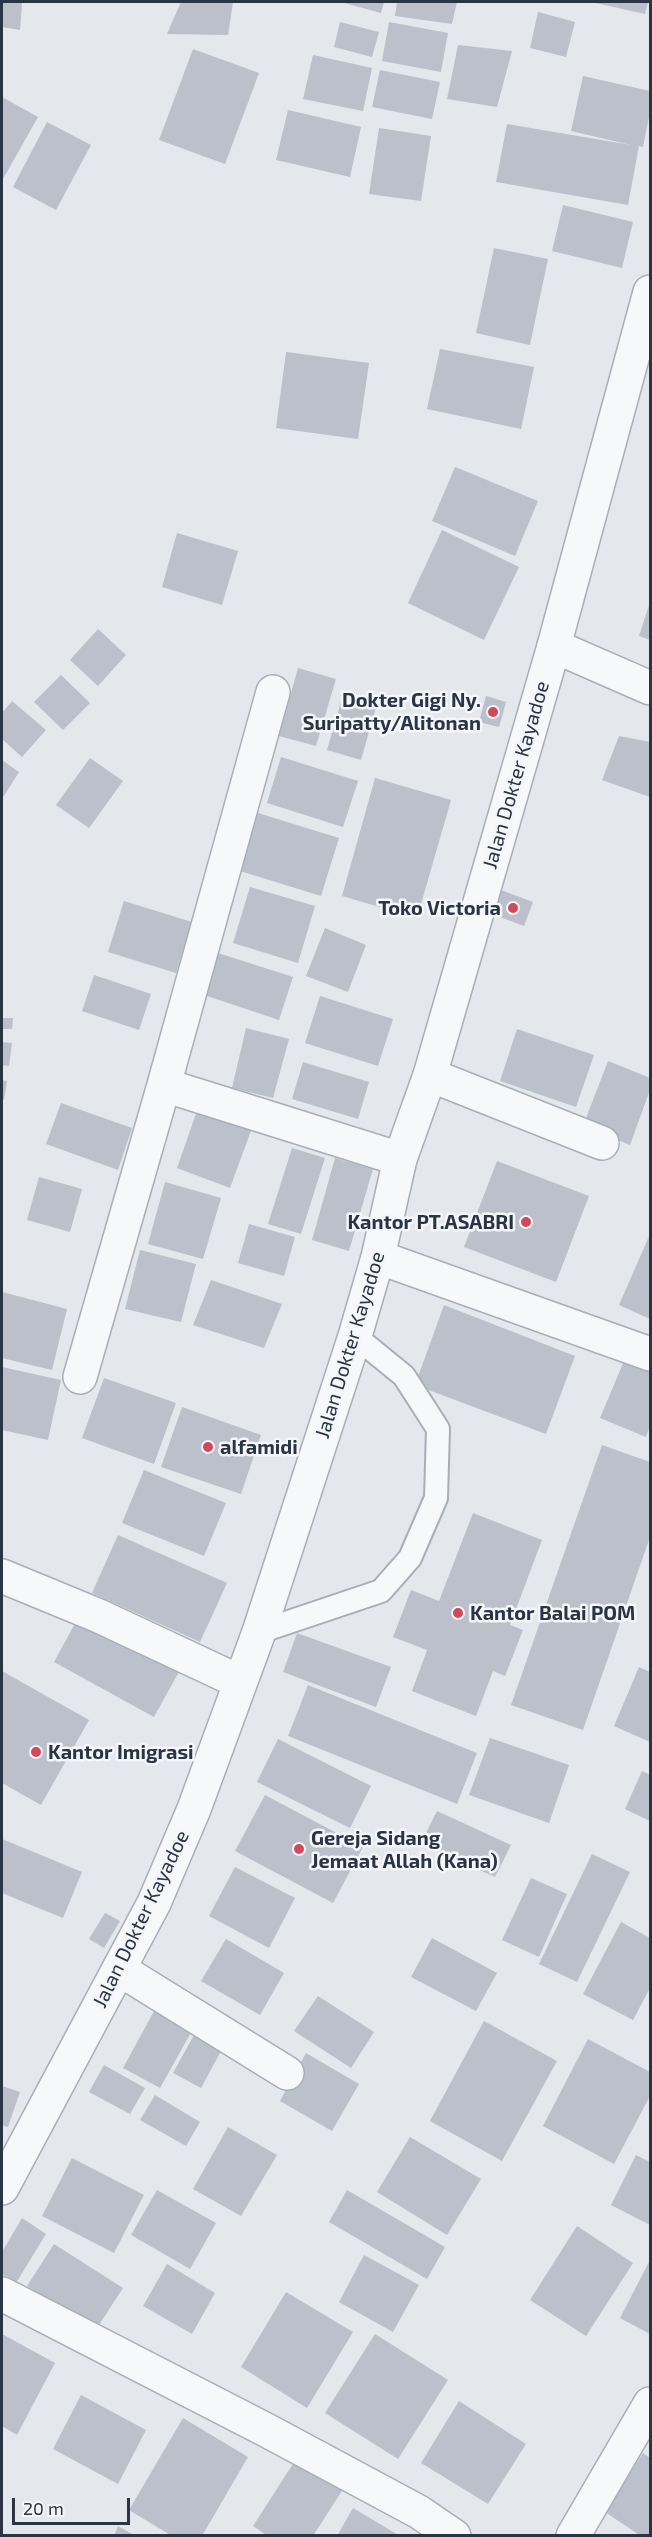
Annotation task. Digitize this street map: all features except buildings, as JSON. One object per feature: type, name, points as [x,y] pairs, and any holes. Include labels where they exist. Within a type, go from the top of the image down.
[{"type":"street","name":"Jalan Dokter Kayadoe","points":[[2,2188],[154,1903],[190,1820],[259,1632],[355,1336],[378,1257],[400,1159],[430,1075],[529,726],[554,646],[651,292]]},
{"type":"street","points":[[554,646],[651,688]]},
{"type":"street","points":[[80,1377],[164,1086],[273,692]]},
{"type":"street","points":[[430,1075],[602,1143]]},
{"type":"street","points":[[164,1086],[400,1159]]},
{"type":"street","points":[[378,1257],[651,1354]]},
{"type":"street","points":[[2,1576],[99,1616],[240,1682]]},
{"type":"street","points":[[119,1969],[287,2073]]},
{"type":"street","points":[[2,2294],[268,2431],[433,2530]]},
{"type":"street","points":[[573,2535],[651,2404]]},
{"type":"lane","points":[[259,1632],[381,1591],[410,1558],[436,1498],[438,1429],[404,1376],[355,1336]]},
{"type":"place","name":"Dokter Gigi Ny. Suripatty/Alitonan","points":[[493,712]]},
{"type":"place","name":"Toko Victoria","points":[[513,908]]},
{"type":"place","name":"Kantor PT.ASABRI","points":[[526,1222]]},
{"type":"place","name":"alfamidi","points":[[208,1447]]},
{"type":"place","name":"Kantor Balai POM","points":[[458,1613]]},
{"type":"place","name":"Kantor Imigrasi","points":[[36,1752]]},
{"type":"place","name":"Gereja Sidang Jemaat Allah (Kana)","points":[[299,1849]]}]
